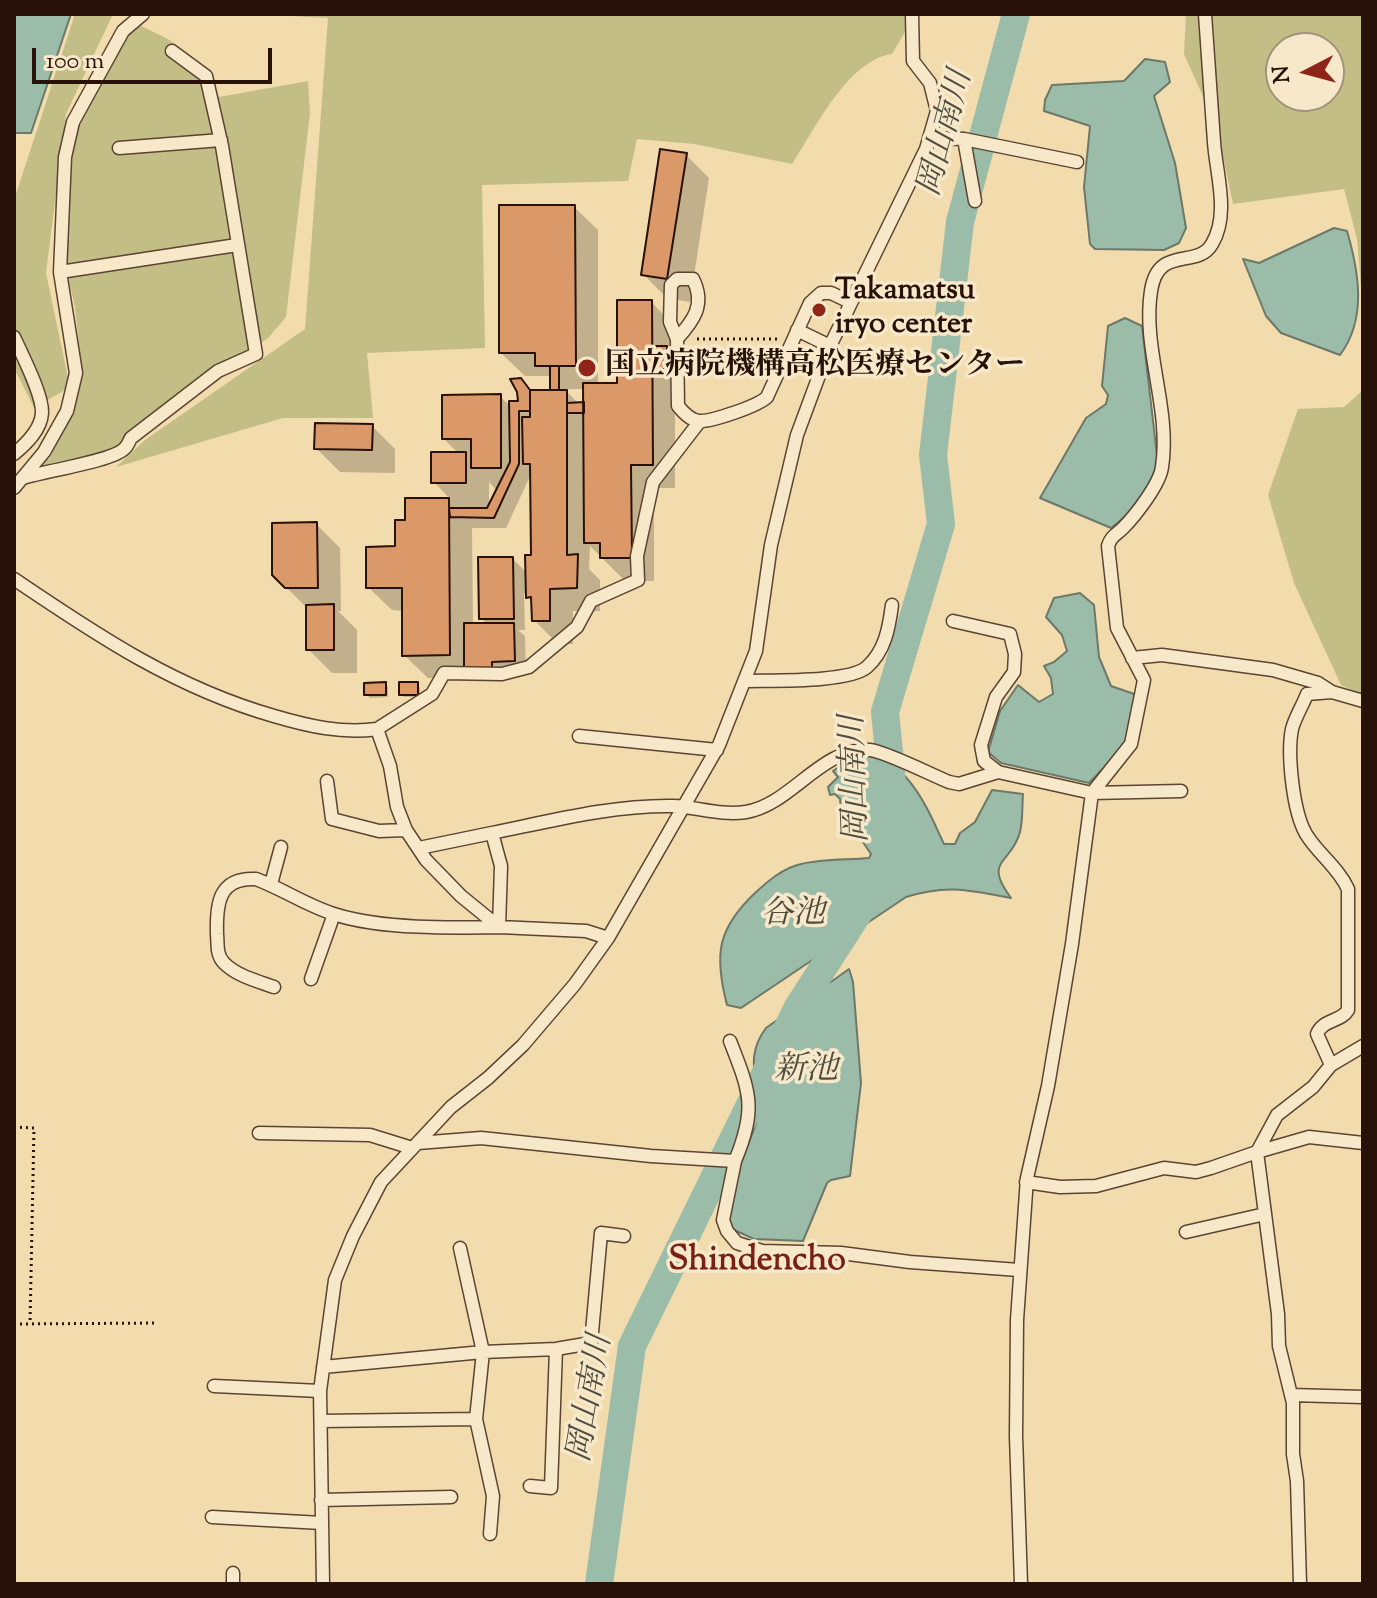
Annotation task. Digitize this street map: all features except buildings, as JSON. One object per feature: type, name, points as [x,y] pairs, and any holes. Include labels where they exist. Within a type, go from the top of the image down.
[{"type":"street","points":[[18,483],[44,452],[67,411],[76,373],[60,272],[65,157],[73,122],[123,31],[143,14]]},
{"type":"street","points":[[323,1584],[320,1391],[335,1280],[353,1236],[381,1182],[451,1107],[523,1045],[575,984],[608,938],[717,750],[756,651],[771,545],[797,435],[830,346],[926,149],[937,111],[930,83],[913,61],[912,14]]},
{"type":"street","points":[[1021,1584],[1016,1436],[1019,1270],[1026,1182],[1048,1086],[1072,944],[1092,793],[1131,744],[1144,680],[1117,628],[1108,546],[1111,537],[1124,527],[1155,485],[1162,470],[1163,413],[1152,342],[1150,292],[1160,268],[1169,261],[1202,253],[1210,247],[1219,227],[1219,179],[1205,14]]},
{"type":"street","points":[[18,483],[49,469],[109,458],[218,371],[256,354],[221,140],[206,76],[172,51]]},
{"type":"street","points":[[929,138],[964,139],[1077,162]]},
{"type":"street","points":[[964,139],[975,201]]},
{"type":"street","points":[[119,148],[221,140]]},
{"type":"street","points":[[60,272],[237,245]]},
{"type":"street","points":[[677,339],[678,406],[690,418],[700,421],[760,404],[775,384],[810,303],[821,293],[831,293],[850,302]]},
{"type":"street","points":[[795,335],[830,346]]},
{"type":"street","points":[[14,337],[33,380],[42,413],[37,429],[14,454]]},
{"type":"street","points":[[14,579],[134,658],[185,684],[248,709],[306,725],[356,732],[377,729],[432,694],[444,673],[502,674],[529,667],[577,627],[591,601],[638,580],[637,556],[653,482],[700,421]]},
{"type":"street","points":[[744,681],[839,677],[864,670],[876,657],[887,636],[892,605]]},
{"type":"street","points":[[953,621],[1010,634],[1015,654],[1014,672],[996,697],[981,745],[984,761],[998,772],[1092,793],[1181,791]]},
{"type":"street","points":[[1132,658],[1162,655],[1273,670],[1363,701]]},
{"type":"street","points":[[1331,1065],[1317,1034],[1326,1023],[1344,1016],[1348,1010],[1348,889],[1343,878],[1307,836],[1297,813],[1292,729],[1307,694],[1332,692]]},
{"type":"street","points":[[377,729],[406,830],[426,860],[461,896],[499,927]]},
{"type":"street","points":[[579,736],[717,750]]},
{"type":"street","points":[[419,848],[619,809],[684,808],[747,812],[768,804],[824,765],[852,752],[872,750],[959,784],[998,772]]},
{"type":"street","points":[[327,781],[332,819],[379,831],[406,830]]},
{"type":"street","points":[[492,833],[501,866],[499,927]]},
{"type":"street","points":[[271,884],[281,847]]},
{"type":"street","points":[[274,987],[247,977],[225,964],[218,955],[217,912],[221,895],[230,883],[245,878],[256,879],[334,914],[445,928],[586,931],[608,938]]},
{"type":"street","points":[[311,979],[334,914]]},
{"type":"street","points":[[730,1041],[748,1089],[750,1119],[735,1161],[723,1220],[737,1243],[762,1251],[841,1253],[1019,1270]]},
{"type":"street","points":[[1300,1584],[1291,1395],[1279,1346],[1278,1314],[1257,1152],[1277,1115],[1313,1087],[1331,1065],[1363,1046]]},
{"type":"street","points":[[259,1133],[370,1135],[415,1146],[481,1138],[651,1156],[735,1161]]},
{"type":"street","points":[[1026,1182],[1060,1187],[1096,1186],[1164,1168],[1196,1172],[1309,1137],[1363,1143]]},
{"type":"street","points":[[1186,1232],[1265,1214]]},
{"type":"street","points":[[323,1367],[483,1352],[556,1349],[591,1343],[601,1233],[624,1236]]},
{"type":"street","points":[[460,1248],[483,1352],[476,1419],[493,1496],[490,1534]]},
{"type":"street","points":[[530,1486],[551,1488],[556,1349]]},
{"type":"street","points":[[214,1386],[320,1391]]},
{"type":"street","points":[[1291,1395],[1363,1397]]},
{"type":"street","points":[[321,1421],[476,1419]]},
{"type":"street","points":[[321,1500],[451,1497]]},
{"type":"street","points":[[212,1517],[322,1523]]},
{"type":"path","points":[[677,339],[795,335]]},
{"type":"path","points":[[14,1127],[34,1128],[30,1324]]},
{"type":"path","points":[[14,1324],[158,1323]]},
{"type":"shaded area","points":[[75,14],[113,14],[66,114],[46,273],[70,387],[34,408],[14,368],[14,200]]},
{"type":"shaded area","points":[[253,14],[907,14],[906,30],[892,54],[876,59],[847,82],[792,164],[694,144],[637,139],[628,181],[482,185],[485,348],[367,353],[373,418],[283,418],[116,467],[145,440],[305,329],[328,18]]},
{"type":"shaded area","points":[[1186,14],[1363,14],[1363,311],[1357,239],[1344,189],[1233,204],[1217,128],[1184,54]]},
{"type":"shaded area","points":[[133,22],[168,39],[205,67],[219,97],[308,81],[310,113],[286,317],[269,337],[247,354],[108,453],[51,463],[14,486],[14,475],[49,459],[74,410],[82,374],[75,307],[66,268],[68,157],[75,124],[101,85]]},
{"type":"shaded area","points":[[1363,390],[1363,695],[1341,685],[1294,583],[1268,495],[1298,409],[1344,407]]},
{"type":"water","points":[[14,14],[71,14],[31,133],[14,133]]},
{"type":"water","points":[[1145,59],[1165,62],[1170,82],[1154,96],[1175,163],[1186,228],[1179,243],[1164,250],[1095,249],[1090,244],[1084,187],[1090,126],[1044,111],[1045,100],[1052,85],[1124,81]]},
{"type":"water","points":[[1334,228],[1347,231],[1355,263],[1358,295],[1354,326],[1340,355],[1281,333],[1266,316],[1243,259],[1259,263]]},
{"type":"water","points":[[1125,318],[1142,326],[1158,464],[1139,499],[1111,528],[1040,498],[1086,418],[1106,404],[1108,395],[1102,386],[1108,326]]},
{"type":"water","points":[[1080,593],[1094,605],[1099,657],[1111,686],[1137,695],[1124,747],[1089,783],[1001,763],[988,752],[1000,711],[1018,685],[1039,702],[1053,694],[1051,678],[1044,666],[1067,651],[1062,635],[1046,617],[1054,598]]},
{"type":"water","name":"谷池","points":[[859,755],[876,757],[903,774],[922,800],[944,844],[955,844],[960,833],[975,822],[992,790],[1023,794],[1020,832],[999,868],[999,876],[1011,898],[946,889],[906,897],[741,1008],[727,1005],[720,957],[726,931],[742,906],[776,876],[794,866],[818,861],[869,858],[871,854],[841,810],[840,799],[835,794],[830,795],[828,787],[838,777],[833,771]]},
{"type":"water","name":"新池","points":[[849,969],[853,982],[861,1083],[850,1176],[827,1183],[803,1241],[754,1239],[732,1229],[728,1221],[744,1152],[757,1120],[756,1047],[766,1028]]},
{"type":"waterway","name":"岡山南川","points":[[894,803],[885,712],[941,524],[933,455],[960,222],[1016,14]]},
{"type":"waterway","name":"岡山南川","points":[[599,1584],[632,1346],[798,1007],[861,909]]},
{"type":"place","name":"Takamatsu iryo center","points":[[819,310]]},
{"type":"place","name":"国立病院機構高松医療センター","points":[[587,368]]},
{"type":"district","name":"Shindencho","points":[[757,1263]]}]
